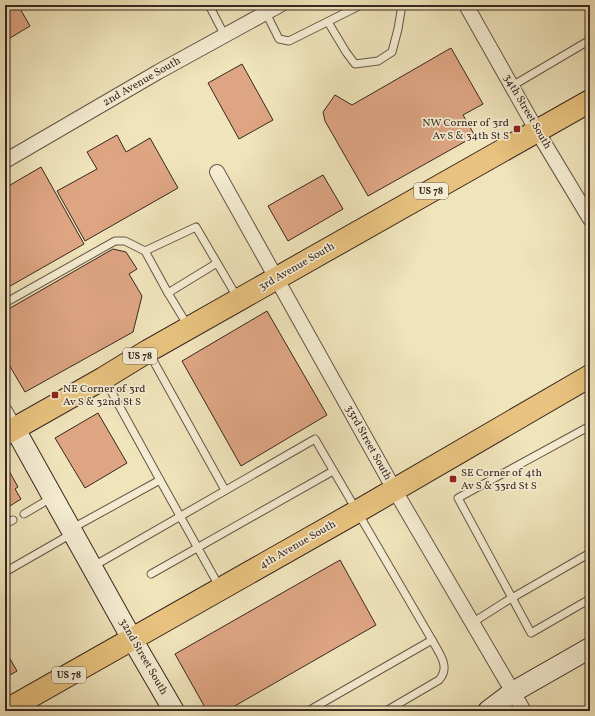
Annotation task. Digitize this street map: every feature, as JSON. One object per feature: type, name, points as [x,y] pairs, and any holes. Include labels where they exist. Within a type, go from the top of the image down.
[{"type":"main road","name":"3rd Avenue South","points":[[8,425],[104,378],[148,351],[590,101]]},
{"type":"main road","name":"4th Avenue South","points":[[5,711],[358,511],[590,376]]},
{"type":"main road","name":"32nd Street South","points":[[8,425],[53,497],[174,711]]},
{"type":"main road","points":[[488,711],[513,692],[590,648]]},
{"type":"street","name":"2nd Avenue South","points":[[5,161],[158,72],[280,5]]},
{"type":"street","name":"34th Street South","points":[[466,5],[537,131],[590,219]]},
{"type":"street","name":"33rd Street South","points":[[217,172],[394,489],[524,711]]},
{"type":"lane","points":[[266,13],[279,39],[289,41],[361,5]]},
{"type":"lane","points":[[328,22],[355,64],[378,61],[392,52],[402,5]]},
{"type":"lane","points":[[213,6],[225,36]]},
{"type":"lane","points":[[512,86],[590,40]]},
{"type":"lane","points":[[146,251],[196,227],[239,300]]},
{"type":"lane","points":[[5,303],[115,241],[125,241],[146,251],[168,293],[189,328]]},
{"type":"lane","points":[[168,293],[217,263]]},
{"type":"lane","points":[[148,351],[225,490]]},
{"type":"lane","points":[[104,378],[220,589]]},
{"type":"lane","points":[[590,426],[458,498],[531,633],[590,599]]},
{"type":"lane","points":[[92,567],[315,439],[443,660],[445,668],[444,676],[386,711]]},
{"type":"lane","points":[[151,574],[334,471]]},
{"type":"lane","points":[[5,572],[160,480]]},
{"type":"lane","points":[[24,514],[53,497]]},
{"type":"lane","points":[[5,524],[12,520]]},
{"type":"lane","points":[[472,622],[590,553]]},
{"type":"lane","points":[[308,711],[432,640]]},
{"type":"building","points":[[5,5],[18,5],[30,26],[5,41]]},
{"type":"building","points":[[451,48],[483,104],[463,115],[475,136],[368,196],[325,121],[323,112],[335,95],[352,105]]},
{"type":"building","points":[[242,64],[273,120],[239,139],[208,83]]},
{"type":"building","points":[[117,135],[126,152],[150,138],[178,188],[85,241],[57,191],[97,169],[87,152]]},
{"type":"building","points":[[41,167],[84,244],[5,289],[5,188]]},
{"type":"building","points":[[323,175],[343,209],[288,241],[268,206]]},
{"type":"building","points":[[113,249],[126,252],[137,269],[129,274],[142,296],[133,332],[25,392],[5,358],[5,311]]},
{"type":"building","points":[[267,311],[327,415],[241,466],[182,361]]},
{"type":"building","points":[[98,413],[127,463],[85,488],[55,438]]},
{"type":"building","points":[[8,469],[18,487],[15,489],[21,499],[5,509],[5,471]]},
{"type":"building","points":[[340,560],[376,625],[226,711],[207,711],[175,654]]},
{"type":"building","points":[[5,650],[17,671],[5,678]]},
{"type":"place","name":"NW Corner of 3rd Av S & 34th St S","points":[[517,129]]},
{"type":"place","name":"NE Corner of 3rd Av S & 32nd St S","points":[[55,395]]},
{"type":"place","name":"SE Corner of 4th Av S & 33rd St S","points":[[453,479]]}]
